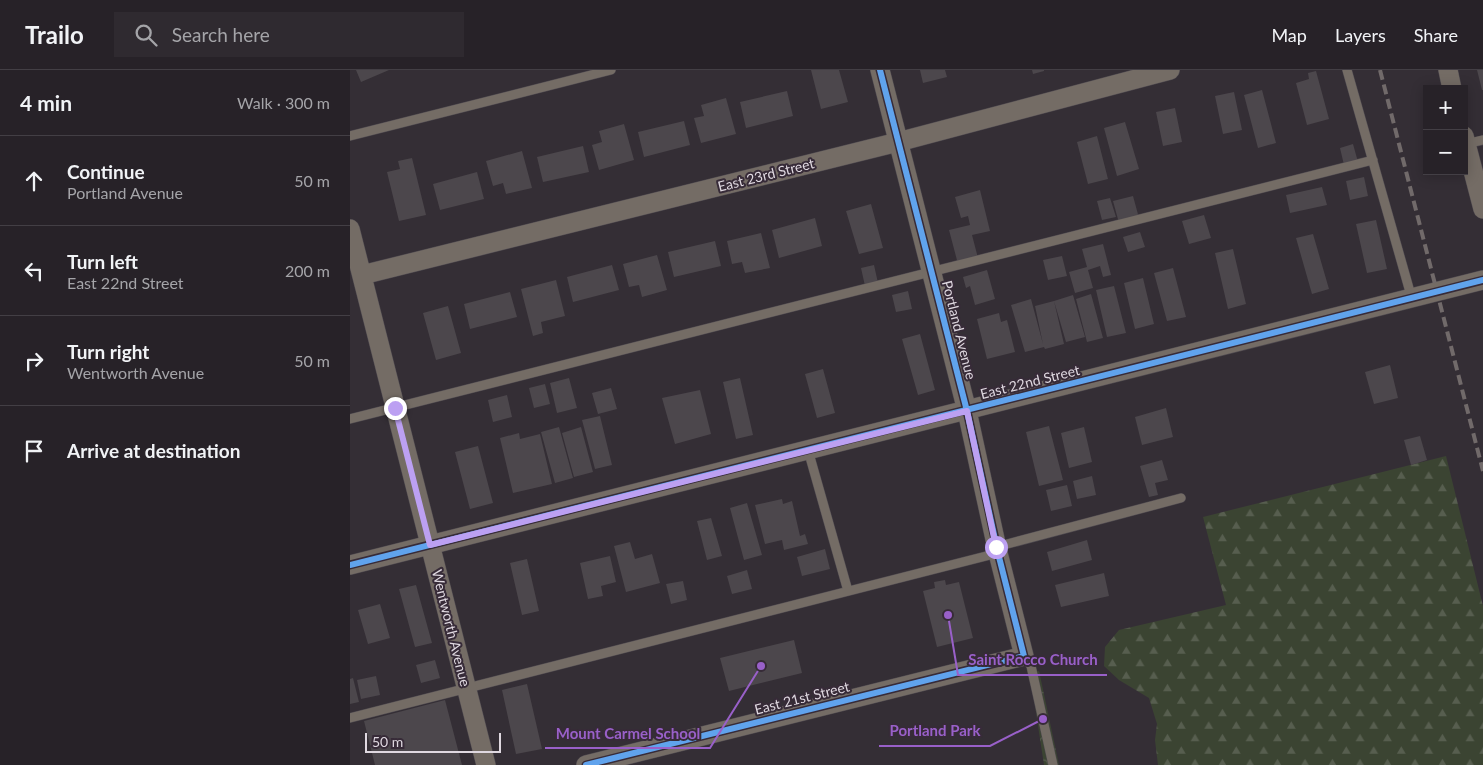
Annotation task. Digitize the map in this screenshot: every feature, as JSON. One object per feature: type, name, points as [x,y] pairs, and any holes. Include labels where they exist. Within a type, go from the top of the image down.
[{"type":"street","name":"Portland Avenue","points":[[880,70],[967,411],[997,550],[1024,656]]},
{"type":"street","name":"East 23rd Street","points":[[362,275],[898,142],[1170,70]]},
{"type":"street","points":[[1448,70],[1451,85]]},
{"type":"street","points":[[1471,140],[1483,209]]},
{"type":"street","name":"Wentworth Avenue","points":[[350,229],[486,765]]},
{"type":"street","name":"East 22nd Street","points":[[350,565],[1483,280]]},
{"type":"street","name":"East 21st Street","points":[[586,765],[1024,656]]},
{"type":"lane","points":[[350,136],[611,70]]},
{"type":"lane","points":[[1347,70],[1412,299]]},
{"type":"lane","points":[[350,419],[1373,160]]},
{"type":"lane","points":[[808,450],[848,591]]},
{"type":"lane","points":[[350,718],[848,591],[1181,498]]},
{"type":"lane","name":"Portland Avenue","points":[[1024,656],[1030,666],[1053,765]]},
{"type":"green space","points":[[1446,456],[1483,606],[1483,765],[1158,765],[1155,740],[1157,724],[1149,698],[1119,680],[1104,666],[1105,647],[1119,630],[1226,605],[1203,517]]},
{"type":"green space","points":[[1039,671],[1059,765],[1044,765],[1030,673]]},
{"type":"building","points":[[356,70],[389,70],[361,82]]},
{"type":"building","points":[[811,70],[839,70],[848,102],[821,109]]},
{"type":"building","points":[[920,70],[945,70],[947,77],[923,83]]},
{"type":"building","points":[[1032,70],[1044,70],[1044,71],[1033,74]]},
{"type":"building","points":[[1477,70],[1483,70],[1483,90],[1482,90]]},
{"type":"building","points":[[1316,71],[1329,119],[1307,125],[1296,83],[1309,79],[1308,73]]},
{"type":"building","points":[[1262,90],[1276,143],[1258,148],[1244,95]]},
{"type":"building","points":[[787,91],[793,116],[746,128],[740,102]]},
{"type":"building","points":[[1234,92],[1242,130],[1223,134],[1215,96]]},
{"type":"building","points":[[726,98],[736,134],[701,143],[694,118],[704,116],[701,105]]},
{"type":"building","points":[[1175,108],[1182,142],[1163,146],[1156,112]]},
{"type":"building","points":[[684,121],[690,145],[644,157],[638,132]]},
{"type":"building","points":[[1125,122],[1139,169],[1117,176],[1104,128]]},
{"type":"building","points":[[624,124],[634,160],[599,170],[592,145],[602,142],[599,131]]},
{"type":"building","points":[[1097,136],[1108,179],[1088,184],[1077,142]]},
{"type":"building","points":[[1353,144],[1358,162],[1344,165],[1340,148]]},
{"type":"building","points":[[583,146],[589,172],[543,182],[537,157]]},
{"type":"building","points":[[522,151],[532,188],[506,194],[503,183],[493,186],[486,161]]},
{"type":"building","points":[[412,158],[426,215],[399,221],[387,172],[400,169],[398,161]]},
{"type":"building","points":[[477,172],[484,199],[440,210],[433,184]]},
{"type":"building","points":[[1364,177],[1368,196],[1350,200],[1346,181]]},
{"type":"building","points":[[1322,187],[1327,205],[1290,213],[1286,195]]},
{"type":"building","points":[[980,190],[990,231],[972,235],[978,258],[958,264],[949,230],[970,225],[968,216],[961,218],[955,197]]},
{"type":"building","points":[[1133,196],[1139,218],[1119,223],[1113,201]]},
{"type":"building","points":[[1110,198],[1116,217],[1102,220],[1097,201]]},
{"type":"building","points":[[871,204],[883,248],[859,254],[846,211]]},
{"type":"building","points":[[1204,215],[1211,238],[1189,244],[1182,221]]},
{"type":"building","points":[[815,218],[822,246],[779,258],[772,230]]},
{"type":"building","points":[[1376,220],[1387,269],[1367,273],[1356,224]]},
{"type":"building","points":[[1140,232],[1145,247],[1128,252],[1123,237]]},
{"type":"building","points":[[761,233],[770,268],[745,273],[742,262],[732,264],[727,241]]},
{"type":"building","points":[[1313,234],[1329,289],[1312,294],[1296,238]]},
{"type":"building","points":[[715,241],[721,266],[674,277],[668,252]]},
{"type":"building","points":[[1103,244],[1111,275],[1103,277],[1100,266],[1088,270],[1093,288],[1075,293],[1069,272],[1087,267],[1082,249]]},
{"type":"building","points":[[1233,249],[1246,304],[1228,309],[1215,253]]},
{"type":"building","points":[[657,255],[667,290],[642,297],[639,285],[629,287],[623,264]]},
{"type":"building","points":[[1062,256],[1067,276],[1048,280],[1043,260]]},
{"type":"building","points":[[612,265],[619,290],[573,302],[567,277]]},
{"type":"building","points":[[874,265],[878,283],[865,286],[861,268]]},
{"type":"building","points":[[1173,268],[1186,317],[1167,321],[1154,273]]},
{"type":"building","points":[[987,270],[995,299],[975,305],[970,286],[966,288],[963,277]]},
{"type":"building","points":[[1143,278],[1154,324],[1135,329],[1124,283]]},
{"type":"building","points":[[556,280],[565,316],[541,322],[543,333],[533,336],[521,289]]},
{"type":"building","points":[[1114,286],[1126,333],[1107,337],[1096,290]]},
{"type":"building","points":[[908,291],[912,309],[896,312],[892,295]]},
{"type":"building","points":[[510,292],[517,317],[470,329],[464,304]]},
{"type":"building","points":[[1091,294],[1103,338],[1087,342],[1076,299]]},
{"type":"building","points":[[1073,295],[1085,337],[1066,342],[1054,301]]},
{"type":"building","points":[[1031,299],[1043,344],[1035,306],[1054,301],[1064,344],[1025,352],[1011,305]]},
{"type":"building","points":[[448,306],[461,353],[436,360],[423,313]]},
{"type":"building","points":[[999,313],[1001,322],[1007,320],[1015,352],[987,359],[977,319]]},
{"type":"building","points":[[920,334],[935,390],[918,395],[902,339]]},
{"type":"building","points":[[1390,365],[1398,398],[1374,404],[1365,372]]},
{"type":"building","points":[[823,369],[835,413],[817,418],[805,374]]},
{"type":"building","points":[[569,378],[577,408],[557,413],[550,383]]},
{"type":"building","points":[[740,378],[753,435],[736,439],[723,382]]},
{"type":"building","points":[[545,384],[550,404],[534,408],[529,388]]},
{"type":"building","points":[[611,388],[617,409],[598,414],[592,393]]},
{"type":"building","points":[[700,390],[711,434],[675,444],[662,398]]},
{"type":"building","points":[[507,395],[512,417],[493,422],[488,400]]},
{"type":"building","points":[[1166,408],[1173,437],[1142,445],[1135,417]]},
{"type":"building","points":[[600,416],[612,465],[595,469],[582,420]]},
{"type":"building","points":[[1049,426],[1063,480],[1039,486],[1026,432]]},
{"type":"building","points":[[559,427],[573,478],[555,483],[541,432]]},
{"type":"building","points":[[581,427],[593,472],[574,477],[562,433]]},
{"type":"building","points":[[1084,427],[1092,462],[1069,468],[1061,433]]},
{"type":"building","points":[[519,433],[520,439],[540,434],[552,484],[513,493],[500,438]]},
{"type":"building","points":[[1420,436],[1427,460],[1411,465],[1404,440]]},
{"type":"building","points":[[478,446],[493,503],[470,509],[455,452]]},
{"type":"building","points":[[1162,460],[1168,480],[1155,483],[1158,495],[1149,497],[1140,466]]},
{"type":"building","points":[[1092,476],[1096,495],[1077,499],[1073,481]]},
{"type":"building","points":[[1067,485],[1072,506],[1051,511],[1046,490]]},
{"type":"building","points":[[782,499],[783,504],[792,501],[800,536],[805,534],[808,544],[784,550],[782,540],[765,544],[755,505]]},
{"type":"building","points":[[747,503],[762,555],[744,560],[730,508]]},
{"type":"building","points":[[711,518],[722,556],[707,560],[697,521]]},
{"type":"building","points":[[1087,540],[1092,560],[1052,571],[1047,552]]},
{"type":"building","points":[[630,542],[635,559],[652,554],[660,583],[626,592],[614,546]]},
{"type":"building","points":[[825,549],[830,569],[802,576],[797,557]]},
{"type":"building","points":[[610,556],[616,582],[601,586],[603,596],[588,599],[580,563]]},
{"type":"building","points":[[527,559],[539,611],[522,615],[510,563]]},
{"type":"building","points":[[747,570],[752,589],[732,594],[727,576]]},
{"type":"building","points":[[1104,573],[1109,596],[1061,607],[1055,585]]},
{"type":"building","points":[[945,580],[946,585],[959,582],[973,638],[937,647],[923,591],[935,588],[934,582]]},
{"type":"building","points":[[683,581],[687,600],[671,604],[666,584]]},
{"type":"building","points":[[416,585],[432,643],[415,647],[399,589]]},
{"type":"building","points":[[380,604],[390,638],[368,644],[358,610]]},
{"type":"building","points":[[794,640],[802,673],[729,691],[720,658]]},
{"type":"building","points":[[435,660],[440,678],[421,683],[416,665]]},
{"type":"building","points":[[376,676],[380,695],[361,699],[357,680]]},
{"type":"building","points":[[353,678],[359,702],[350,704],[350,679]]},
{"type":"building","points":[[527,684],[542,749],[516,754],[502,690]]},
{"type":"building","points":[[445,700],[462,765],[375,765],[364,721]]},
{"type":"railway","points":[[1380,70],[1483,471]]},
{"type":"cycle path","points":[[586,765],[1024,656],[998,553],[967,411],[880,70]]},
{"type":"cycle path","points":[[350,565],[1483,280]]},
{"type":"place","name":"Saint Rocco Church","points":[[948,615]]},
{"type":"place","name":"Mount Carmel School","points":[[761,666]]},
{"type":"place","name":"Portland Park","points":[[1043,719]]},
{"type":"route","points":[[395,408],[430,545],[967,411],[996,547]]}]
